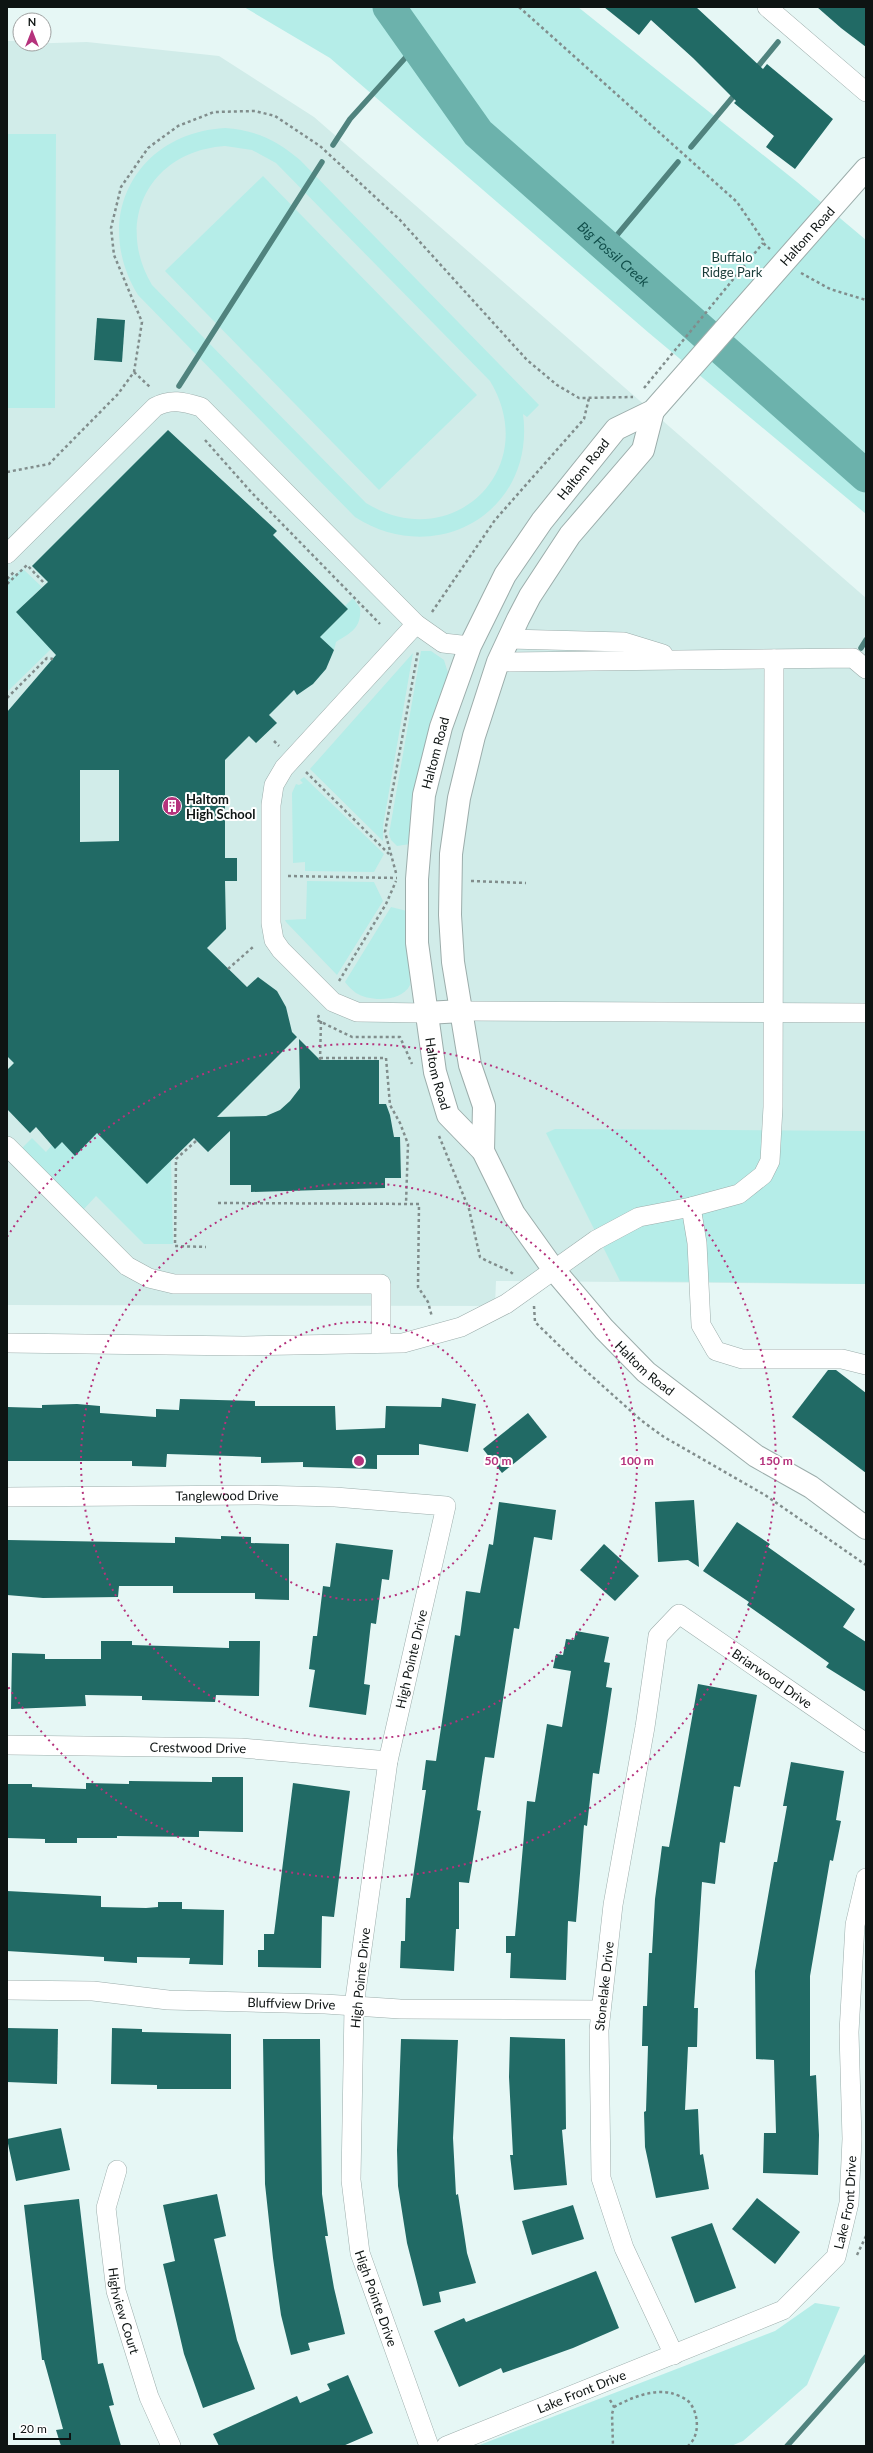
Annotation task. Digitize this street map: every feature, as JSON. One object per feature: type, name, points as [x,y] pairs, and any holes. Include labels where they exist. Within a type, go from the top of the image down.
[{"type":"main road","name":"Haltom Road","points":[[866,169],[653,411],[616,429],[542,521],[505,574],[470,646],[441,727],[424,795],[418,868],[417,943],[426,1013],[436,1072],[448,1115],[483,1151],[514,1214],[554,1270],[604,1330],[646,1372],[756,1456],[811,1487],[866,1528]]},
{"type":"main road","name":"Haltom Road","points":[[483,1151],[484,1106],[470,1065],[453,962],[450,915],[451,854],[459,798],[474,736],[498,662],[530,596],[570,535],[643,450],[653,411]]},
{"type":"main road","points":[[470,646],[509,639]]},
{"type":"main road","points":[[470,646],[498,662]]},
{"type":"main road","points":[[426,1013],[462,1011]]},
{"type":"street","points":[[767,7],[866,92]]},
{"type":"street","points":[[7,554],[155,407],[165,402],[183,401],[201,407],[416,624],[443,643],[470,646]]},
{"type":"street","points":[[416,624],[292,759],[274,785],[271,805],[271,923],[274,940],[281,950],[333,1002],[357,1012],[426,1013]]},
{"type":"street","points":[[509,639],[624,642],[682,659]]},
{"type":"street","points":[[498,662],[853,658],[866,669]]},
{"type":"street","points":[[7,1343],[244,1346],[380,1342],[403,1343],[461,1327],[506,1304],[596,1240],[638,1217],[691,1207],[739,1194],[764,1175],[770,1161],[773,1106],[774,659]]},
{"type":"street","points":[[462,1011],[866,1013]]},
{"type":"street","points":[[7,1146],[127,1266],[149,1278],[174,1284],[381,1284],[380,1342]]},
{"type":"street","points":[[691,1207],[697,1243],[701,1325],[716,1351],[742,1359],[842,1359],[866,1364]]},
{"type":"street","name":"Tanglewood Drive","points":[[7,1497],[336,1497],[446,1506]]},
{"type":"street","name":"High Pointe Drive","points":[[429,2446],[360,2253],[351,2180],[354,2006],[388,1761],[446,1506]]},
{"type":"street","name":"Briarwood Drive","points":[[679,1614],[866,1743]]},
{"type":"street","name":"Stonelake Drive","points":[[674,2355],[624,2248],[601,2178],[599,2030],[613,1905],[645,1727],[658,1636],[679,1614]]},
{"type":"street","name":"Crestwood Drive","points":[[7,1744],[241,1748],[388,1761]]},
{"type":"street","name":"Lake Front Drive","points":[[446,2446],[783,2310],[836,2257],[849,2203],[852,2139],[849,2032],[855,1925],[866,1878]]},
{"type":"street","name":"Bluffview Drive","points":[[7,1990],[93,1991],[168,2000],[354,2006],[601,2010]]},
{"type":"street","name":"Highview Court","points":[[117,2170],[106,2208],[116,2291],[149,2396],[171,2446]]},
{"type":"path","points":[[518,7],[737,202],[763,240],[763,243],[806,276],[830,289],[866,300]]},
{"type":"path","points":[[7,472],[49,464],[118,394],[134,372],[142,322],[114,255],[111,228],[121,188],[148,148],[178,126],[214,112],[254,111],[275,116],[320,146],[400,220],[527,360],[557,386],[579,398],[637,397]]},
{"type":"path","points":[[642,391],[763,243]]},
{"type":"path","points":[[134,372],[165,402]]},
{"type":"path","points":[[200,435],[251,492],[380,624]]},
{"type":"path","points":[[7,584],[27,565],[46,584]]},
{"type":"path","points":[[7,698],[47,658],[53,659]]},
{"type":"path","points":[[274,741],[389,854]]},
{"type":"path","points":[[271,876],[398,878],[386,904],[317,1020],[352,1036],[400,1036],[413,1068]]},
{"type":"path","points":[[464,880],[526,883]]},
{"type":"path","points":[[228,969],[254,947]]},
{"type":"path","points":[[321,1021],[320,1059],[386,1058],[387,1089],[390,1105],[408,1144],[406,1204]]},
{"type":"path","points":[[437,1132],[469,1209],[480,1257],[492,1265],[511,1271]]},
{"type":"path","points":[[196,1141],[176,1159],[175,1246],[206,1246]]},
{"type":"path","points":[[218,1203],[419,1204],[418,1287],[428,1302],[436,1334]]},
{"type":"path","points":[[545,1330],[576,1362],[642,1421],[664,1437],[765,1495],[866,1565]]},
{"type":"path","points":[[614,2407],[625,2401],[653,2393],[670,2393],[682,2398],[690,2403],[697,2422],[695,2438],[688,2446]]},
{"type":"path","points":[[609,2397],[614,2407],[613,2445]]},
{"type":"shaded area","points":[[7,41],[12,41],[12,52],[52,52],[52,43],[87,42],[219,56],[314,117],[866,598],[866,1284],[496,1281],[495,1306],[7,1305]]},
{"type":"green space","name":"Buffalo Ridge Park","points":[[244,7],[578,7],[797,182],[866,240],[866,514],[649,333],[330,58]]},
{"type":"green space","points":[[225,128],[246,131],[265,137],[283,147],[300,160],[539,405],[527,417],[523,414],[523,449],[514,479],[497,503],[474,522],[447,533],[417,537],[386,532],[355,517],[138,295],[125,266],[119,237],[121,210],[130,184],[146,163],[167,145],[194,133]],"holes":[[[225,146],[252,150],[276,163],[490,381],[503,414],[505,445],[497,472],[480,495],[457,511],[429,519],[398,517],[366,503],[152,285],[141,261],[137,237],[139,214],[146,193],[159,175],[177,161],[199,151]]]},
{"type":"green space","points":[[7,134],[56,134],[55,408],[7,408]]},
{"type":"green space","points":[[263,176],[477,395],[379,490],[165,271]]},
{"type":"green space","points":[[23,569],[42,587],[16,612],[51,649],[7,692],[7,580]]},
{"type":"green space","points":[[353,598],[360,608],[359,620],[357,625],[350,633],[336,642],[334,650],[320,637],[348,609],[345,606]]},
{"type":"green space","points":[[421,651],[431,651],[444,660],[448,673],[410,844],[397,846],[391,840],[389,834]]},
{"type":"green space","points":[[413,653],[383,826],[383,841],[310,769]]},
{"type":"green space","points":[[304,777],[384,854],[374,872],[305,871],[305,862],[293,863],[292,793],[296,784],[299,785],[303,783],[300,780]]},
{"type":"green space","points":[[307,881],[374,882],[383,901],[337,975],[285,920],[306,919]]},
{"type":"green space","points":[[391,907],[407,911],[410,985],[406,991],[400,995],[385,999],[369,998],[356,993],[345,982]]},
{"type":"green space","points":[[555,1129],[866,1131],[866,1284],[620,1281],[546,1133]]},
{"type":"green space","points":[[97,1133],[147,1183],[171,1160],[173,1244],[144,1244],[96,1196],[83,1210],[22,1148],[32,1138],[46,1152],[52,1145],[62,1142],[75,1155]]},
{"type":"green space","points":[[815,2303],[840,2307],[807,2385],[743,2441],[731,2446],[477,2446],[775,2331]]},
{"type":"building","points":[[604,7],[696,7],[763,69],[767,64],[833,119],[795,169],[766,147],[774,136],[734,103],[736,101],[693,58],[651,20],[639,35]]},
{"type":"building","points":[[817,7],[866,7],[866,47],[841,28]]},
{"type":"building","points":[[97,318],[125,320],[122,362],[94,360]]},
{"type":"building","name":"Haltom High School","points":[[168,430],[277,531],[273,535],[348,609],[320,637],[334,650],[326,669],[313,684],[297,695],[294,690],[269,715],[277,723],[256,743],[249,736],[225,760],[225,858],[237,858],[237,881],[225,881],[226,929],[207,948],[247,987],[258,977],[277,991],[286,1007],[292,1032],[297,1037],[217,1117],[266,1116],[280,1110],[290,1101],[300,1088],[299,1039],[320,1060],[379,1060],[379,1104],[386,1104],[390,1115],[394,1137],[400,1137],[401,1178],[385,1178],[385,1188],[251,1192],[251,1185],[230,1185],[230,1131],[208,1152],[194,1138],[147,1184],[97,1133],[75,1156],[62,1142],[55,1149],[36,1127],[30,1133],[7,1109],[7,1070],[14,1063],[7,1056],[7,712],[56,655],[16,612],[48,582],[32,566]],"holes":[[[80,770],[119,770],[119,841],[80,842]]]},
{"type":"building","points":[[828,1370],[836,1370],[866,1393],[866,1473],[792,1417]]},
{"type":"building","points":[[442,1398],[476,1404],[468,1452],[419,1444],[419,1455],[377,1455],[377,1469],[303,1467],[303,1462],[261,1463],[261,1457],[167,1454],[166,1467],[132,1466],[132,1461],[7,1461],[7,1407],[42,1408],[42,1405],[77,1404],[100,1406],[100,1413],[156,1417],[156,1409],[179,1410],[180,1399],[255,1401],[255,1406],[335,1406],[336,1430],[385,1428],[386,1406],[441,1407]]},
{"type":"building","points":[[528,1413],[547,1437],[502,1473],[483,1449]]},
{"type":"building","points":[[694,1500],[699,1567],[688,1560],[658,1562],[655,1502]]},
{"type":"building","points":[[499,1502],[556,1510],[552,1540],[534,1537],[519,1629],[514,1628],[494,1758],[485,1757],[477,1810],[481,1811],[469,1883],[459,1882],[459,1929],[456,1929],[454,1971],[400,1968],[401,1941],[405,1941],[406,1898],[410,1898],[426,1790],[422,1790],[426,1760],[436,1761],[455,1635],[460,1636],[466,1591],[480,1593],[489,1544],[493,1545]]},
{"type":"building","points":[[737,1522],[770,1544],[768,1547],[855,1609],[843,1627],[866,1642],[866,1692],[826,1667],[829,1663],[747,1605],[749,1602],[703,1571]]},
{"type":"building","points":[[221,1536],[251,1537],[251,1543],[289,1544],[289,1600],[255,1599],[255,1593],[173,1593],[173,1586],[119,1586],[118,1597],[43,1598],[7,1595],[8,1540],[175,1543],[175,1537],[221,1539]]},
{"type":"building","points":[[336,1543],[393,1550],[389,1580],[382,1579],[376,1624],[371,1623],[364,1684],[370,1685],[366,1715],[309,1707],[315,1670],[309,1669],[313,1636],[317,1636],[323,1586],[330,1587]]},
{"type":"building","points":[[604,1544],[639,1576],[615,1601],[580,1570]]},
{"type":"building","points":[[576,1631],[609,1637],[604,1662],[610,1663],[606,1687],[612,1688],[599,1774],[593,1773],[587,1826],[584,1825],[576,1922],[568,1921],[566,1980],[510,1978],[511,1953],[506,1953],[506,1936],[515,1936],[527,1801],[535,1802],[547,1724],[562,1727],[571,1671],[553,1668],[556,1654],[563,1655],[566,1639],[574,1640]]},
{"type":"building","points":[[101,1641],[132,1641],[132,1645],[229,1648],[229,1641],[260,1641],[259,1696],[216,1695],[215,1702],[142,1700],[142,1696],[85,1695],[86,1706],[11,1709],[12,1653],[45,1654],[45,1659],[101,1659]]},
{"type":"building","points":[[698,1684],[757,1695],[740,1787],[734,1786],[725,1843],[720,1842],[715,1884],[702,1882],[694,2008],[698,2008],[697,2047],[688,2047],[685,2110],[698,2109],[700,2155],[703,2154],[709,2189],[656,2198],[645,2147],[644,2112],[646,2111],[648,2046],[642,2046],[643,2006],[647,2006],[649,1953],[652,1953],[655,1899],[662,1846],[669,1847]]},
{"type":"building","points":[[791,1762],[844,1771],[836,1820],[841,1821],[833,1861],[830,1860],[810,1976],[810,2076],[816,2075],[819,2135],[818,2175],[763,2173],[764,2133],[776,2133],[774,2060],[756,2059],[755,1971],[774,1862],[777,1862],[787,1806],[783,1806]]},
{"type":"building","points":[[212,1777],[243,1777],[243,1832],[199,1831],[199,1837],[117,1836],[117,1838],[77,1838],[77,1843],[45,1843],[45,1839],[7,1838],[7,1784],[32,1784],[32,1787],[86,1789],[86,1783],[129,1784],[129,1781],[212,1782]]},
{"type":"building","points":[[293,1783],[350,1791],[334,1917],[322,1916],[321,1968],[258,1967],[258,1950],[264,1950],[264,1934],[274,1934]]},
{"type":"building","points":[[7,1891],[101,1896],[101,1907],[146,1908],[158,1907],[158,1902],[182,1902],[182,1909],[224,1910],[223,1965],[189,1964],[190,1958],[137,1957],[137,1963],[104,1961],[104,1957],[7,1951]]},
{"type":"building","points":[[7,2028],[58,2029],[57,2084],[7,2082]]},
{"type":"building","points":[[112,2028],[142,2029],[142,2032],[231,2034],[231,2089],[157,2089],[157,2085],[111,2084]]},
{"type":"building","points":[[510,2037],[565,2039],[566,2129],[562,2130],[567,2185],[514,2190],[510,2155],[513,2155],[509,2077]]},
{"type":"building","points":[[263,2039],[320,2039],[322,2194],[328,2236],[325,2236],[334,2288],[345,2334],[308,2343],[310,2350],[291,2355],[281,2315],[265,2184]]},
{"type":"building","points":[[401,2039],[458,2040],[453,2138],[456,2195],[458,2194],[467,2253],[476,2283],[439,2292],[441,2302],[423,2306],[407,2243],[398,2186],[397,2150]]},
{"type":"building","points":[[61,2128],[70,2170],[16,2181],[7,2139]]},
{"type":"building","points":[[217,2194],[226,2236],[214,2239],[237,2340],[255,2389],[203,2408],[184,2354],[163,2264],[175,2261],[163,2205]]},
{"type":"building","points":[[757,2198],[800,2232],[775,2264],[732,2229]]},
{"type":"building","points":[[79,2199],[98,2364],[103,2363],[114,2405],[109,2406],[121,2446],[61,2446],[56,2430],[63,2429],[44,2360],[42,2360],[24,2205]]},
{"type":"building","points":[[573,2205],[584,2239],[532,2255],[522,2221]]},
{"type":"building","points":[[712,2223],[736,2288],[695,2303],[671,2237]]},
{"type":"building","points":[[596,2271],[619,2328],[573,2348],[503,2373],[501,2368],[459,2387],[434,2331],[464,2318],[466,2322]]},
{"type":"building","points":[[348,2375],[373,2433],[343,2446],[219,2446],[213,2434],[297,2396],[300,2403],[330,2390],[327,2384]]},
{"type":"waterway","name":"Big Fossil Creek","points":[[389,7],[478,133],[866,476]]},
{"type":"waterway","points":[[755,70],[778,42]]},
{"type":"waterway","points":[[333,145],[350,119],[416,46]]},
{"type":"waterway","points":[[691,147],[737,92]]},
{"type":"waterway","points":[[179,386],[322,162]]},
{"type":"waterway","points":[[607,247],[678,162]]},
{"type":"waterway","points":[[861,648],[866,640]]},
{"type":"waterway","points":[[787,2446],[866,2357]]},
{"type":"place","name":"Haltom High School","points":[[172,806]]}]
